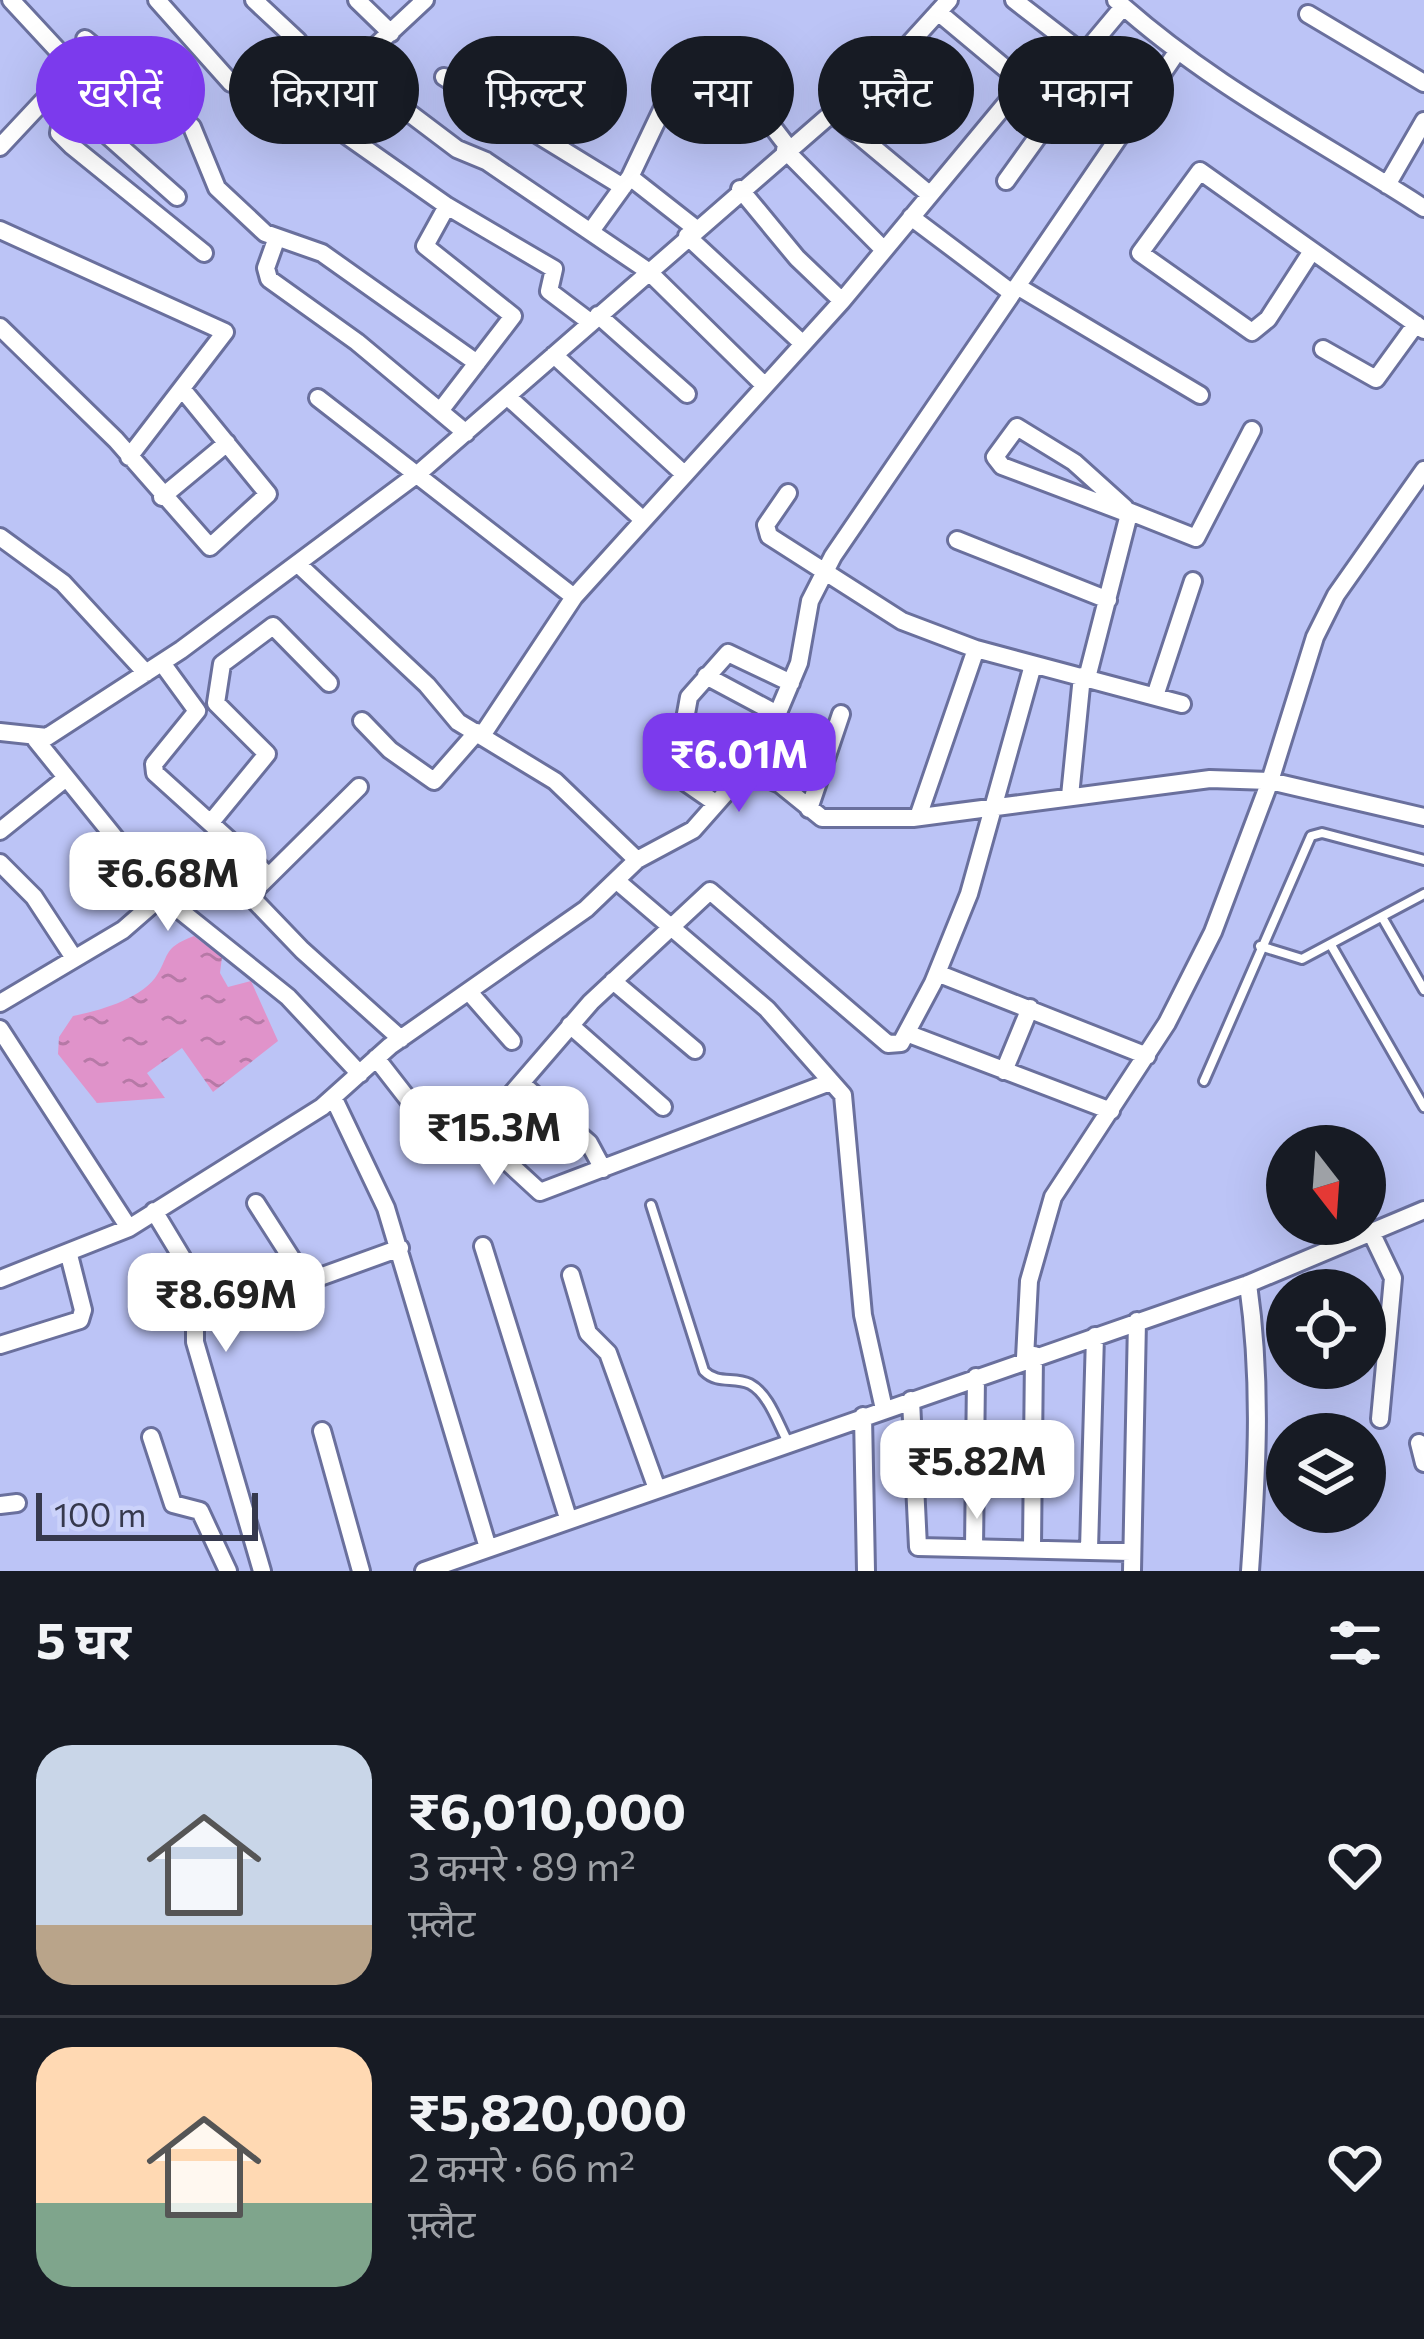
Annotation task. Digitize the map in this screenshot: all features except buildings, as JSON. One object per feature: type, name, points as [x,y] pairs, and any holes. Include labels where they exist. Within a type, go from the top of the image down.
[{"type":"street","points":[[11,0],[46,36]]},
{"type":"street","points":[[157,0],[229,81]]},
{"type":"street","points":[[254,0],[294,36]]},
{"type":"street","points":[[357,0],[391,33]]},
{"type":"street","points":[[388,36],[424,0]]},
{"type":"street","points":[[1014,0],[1061,36]]},
{"type":"street","points":[[1097,36],[1120,3],[1177,52],[1289,129],[1424,208]]},
{"type":"street","points":[[362,722],[390,751],[434,781],[480,733],[574,597],[842,301],[1023,82],[944,6],[913,36]]},
{"type":"street","points":[[1308,14],[1424,83]]},
{"type":"street","points":[[0,1280],[129,1228],[334,1099],[376,1058],[470,993],[617,881],[637,860],[693,830],[714,802],[750,771],[791,683],[807,609],[824,572],[1177,52]]},
{"type":"street","points":[[591,231],[627,182],[679,74],[688,65],[762,113],[787,148],[884,250]]},
{"type":"street","points":[[0,147],[36,109]]},
{"type":"street","points":[[419,121],[457,149],[486,160],[649,271],[763,384]]},
{"type":"street","points":[[1387,185],[1424,121]]},
{"type":"street","points":[[36,740],[154,668],[299,566],[420,472],[818,124]]},
{"type":"street","points":[[70,144],[204,253]]},
{"type":"street","points":[[117,144],[177,197]]},
{"type":"street","points":[[197,144],[217,188],[276,240],[322,254],[477,363]]},
{"type":"street","points":[[357,144],[447,206],[554,269],[549,290],[594,318],[687,394]]},
{"type":"street","points":[[561,144],[627,182],[691,232],[803,344]]},
{"type":"street","points":[[869,144],[928,194]]},
{"type":"street","points":[[1006,181],[1033,144]]},
{"type":"street","points":[[1312,251],[1268,319],[1252,332],[1140,254],[1197,171],[1312,251],[1420,327],[1376,379],[1323,349]]},
{"type":"street","points":[[740,189],[797,258],[842,301]]},
{"type":"street","points":[[440,411],[513,313],[425,246],[447,206]]},
{"type":"street","points":[[911,218],[1014,290],[1200,395]]},
{"type":"street","points":[[0,230],[223,330],[225,338],[129,457]]},
{"type":"street","points":[[276,240],[266,268],[269,279],[466,433]]},
{"type":"street","points":[[0,327],[129,457],[205,547],[268,494],[183,390]]},
{"type":"street","points":[[554,355],[684,474]]},
{"type":"street","points":[[508,397],[641,518]]},
{"type":"street","points":[[318,398],[420,472],[574,597]]},
{"type":"street","points":[[1126,510],[1074,462],[1018,427],[995,457],[1002,466],[1196,538],[1252,430]]},
{"type":"street","points":[[162,496],[227,443]]},
{"type":"street","points":[[1032,1546],[1029,1281],[1053,1197],[1147,1056],[1213,932],[1270,781],[1315,637],[1336,595],[1424,470]]},
{"type":"street","points":[[788,493],[766,525],[767,534],[902,621],[976,649],[1182,704]]},
{"type":"street","points":[[1070,796],[1084,677],[1108,600],[1126,510]]},
{"type":"street","points":[[0,536],[63,583],[197,711],[154,764],[154,773],[269,876]]},
{"type":"street","points":[[957,540],[1108,600]]},
{"type":"street","points":[[299,566],[427,685],[448,713],[589,808],[637,860]]},
{"type":"street","points":[[1155,696],[1193,581]]},
{"type":"street","points":[[212,821],[267,754],[216,703],[222,664],[271,626],[329,683]]},
{"type":"street","points":[[918,817],[976,649]]},
{"type":"street","points":[[714,802],[675,774],[689,697],[728,653],[791,683]]},
{"type":"street","points":[[830,1082],[538,1192],[478,1137],[570,1025],[670,926],[715,891],[888,1045],[897,1046],[909,1034],[937,973],[996,807],[1033,664]]},
{"type":"street","points":[[706,676],[779,715]]},
{"type":"street","points":[[809,809],[841,714]]},
{"type":"street","points":[[0,732],[36,740],[162,896],[288,997],[359,1074]]},
{"type":"street","points":[[750,771],[780,784],[822,818],[918,817],[1210,778],[1270,781],[1424,817]]},
{"type":"street","points":[[0,831],[66,778]]},
{"type":"street","points":[[358,787],[254,894],[259,907],[401,1039]]},
{"type":"street","points":[[0,862],[34,897],[74,958]]},
{"type":"street","points":[[617,881],[766,1009],[846,1106],[863,1316],[884,1409]]},
{"type":"street","points":[[0,1003],[126,928],[162,896]]},
{"type":"street","points":[[937,973],[1147,1056]]},
{"type":"street","points":[[614,981],[695,1050]]},
{"type":"street","points":[[470,993],[512,1041]]},
{"type":"street","points":[[1004,1071],[1030,1008]]},
{"type":"street","points":[[570,1025],[663,1107]]},
{"type":"street","points":[[909,1034],[1111,1111]]},
{"type":"street","points":[[2,1040],[129,1228]]},
{"type":"street","points":[[376,1058],[439,1138]]},
{"type":"street","points":[[520,1083],[589,1143],[602,1169]]},
{"type":"street","points":[[334,1099],[380,1191],[400,1248],[488,1548]]},
{"type":"street","points":[[256,1203],[306,1281]]},
{"type":"street","points":[[1386,1224],[1424,1210]]},
{"type":"street","points":[[154,1211],[215,1312]]},
{"type":"street","points":[[424,1571],[656,1486],[1248,1283],[1335,1245]]},
{"type":"street","points":[[1377,1245],[1393,1278],[1381,1413]]},
{"type":"street","points":[[483,1246],[568,1518]]},
{"type":"street","points":[[262,1571],[195,1342],[195,1322],[400,1248]]},
{"type":"street","points":[[0,1345],[80,1320],[83,1310],[69,1256]]},
{"type":"street","points":[[571,1275],[588,1333],[608,1352],[656,1486]]},
{"type":"street","points":[[1248,1283],[1259,1364],[1261,1442],[1250,1571]]},
{"type":"street","points":[[911,1400],[917,1545],[1089,1549],[1132,1562],[1137,1321]]},
{"type":"street","points":[[1089,1549],[1095,1336]]},
{"type":"street","points":[[974,1549],[976,1377]]},
{"type":"street","points":[[862,1417],[866,1571]]},
{"type":"street","points":[[322,1431],[361,1571]]},
{"type":"street","points":[[151,1436],[172,1504],[200,1511],[228,1571]]},
{"type":"street","points":[[1419,1443],[1424,1463]]},
{"type":"lane","points":[[1204,1082],[1260,946],[1315,833],[1424,860]]},
{"type":"lane","points":[[1260,946],[1302,959],[1424,894]]},
{"type":"lane","points":[[1382,917],[1424,989]]},
{"type":"lane","points":[[1330,945],[1424,1107]]},
{"type":"lane","points":[[651,1205],[704,1371],[714,1380],[744,1382],[758,1390],[788,1442]]},
{"type":"water","points":[[194,936],[222,957],[220,973],[228,987],[251,981],[278,1041],[213,1092],[182,1048],[147,1073],[165,1098],[97,1103],[58,1054],[59,1037],[73,1016],[139,993],[155,978],[171,949]]}]
